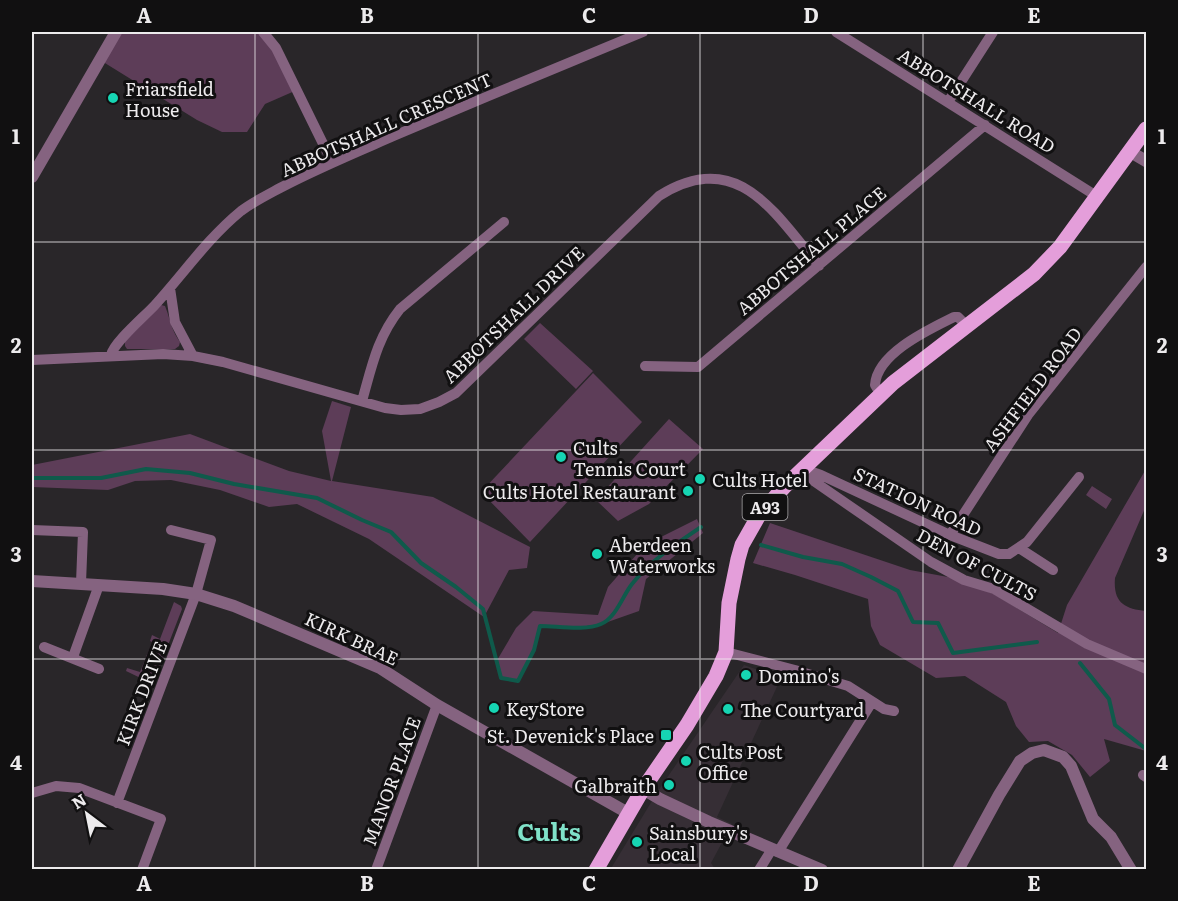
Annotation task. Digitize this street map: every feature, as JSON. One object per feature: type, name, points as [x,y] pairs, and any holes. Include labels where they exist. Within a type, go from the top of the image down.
[{"type":"main road","name":"A93","points":[[596,870],[628,813],[687,725],[716,676],[726,652],[732,586],[742,545],[759,515],[774,497],[899,378],[1034,274],[1060,247],[1146,129]]},
{"type":"street","points":[[32,177],[116,32]]},
{"type":"street","points":[[263,32],[276,48],[332,162]]},
{"type":"street","name":"ABBOTSHALL CRESCENT","points":[[111,355],[115,345],[138,324],[196,254],[243,210],[332,162],[643,32]]},
{"type":"street","name":"ABBOTSHALL ROAD","points":[[836,32],[1098,197]]},
{"type":"street","points":[[948,102],[993,32]]},
{"type":"street","name":"ABBOTSHALL PLACE","points":[[645,366],[698,367],[985,124]]},
{"type":"street","points":[[1129,151],[1146,161]]},
{"type":"street","name":"ABBOTSHALL DRIVE","points":[[32,360],[111,355],[192,356],[223,362],[385,408],[420,409],[456,393],[659,196],[676,185],[695,179],[718,178],[740,184],[759,196],[819,266]]},
{"type":"street","points":[[362,401],[377,346],[386,326],[400,309],[504,222]]},
{"type":"street","name":"ASHFIELD ROAD","points":[[950,535],[1028,415],[1146,267]]},
{"type":"street","points":[[170,288],[175,322],[192,356]]},
{"type":"street","points":[[880,395],[874,385],[876,375],[907,343],[921,333],[954,317],[958,317],[967,326]]},
{"type":"street","name":"STATION ROAD","points":[[804,469],[950,535],[999,554],[1009,554],[1019,548]]},
{"type":"street","name":"DEN OF CULTS","points":[[804,469],[815,482],[931,562],[964,580],[994,589],[1087,644],[1146,669]]},
{"type":"street","points":[[1053,570],[1019,548],[1027,542],[1079,477]]},
{"type":"street","points":[[32,530],[83,532],[81,583]]},
{"type":"street","name":"KIRK DRIVE","points":[[117,803],[196,594],[211,540],[171,530]]},
{"type":"street","name":"KIRK BRAE","points":[[32,581],[152,588],[196,594],[254,614],[380,668],[437,705],[628,813]]},
{"type":"street","points":[[73,657],[99,585]]},
{"type":"street","points":[[44,647],[99,669]]},
{"type":"street","points":[[726,652],[848,686],[884,709],[894,711]]},
{"type":"street","points":[[759,870],[775,850],[872,702]]},
{"type":"street","name":"MANOR PLACE","points":[[375,870],[437,705]]},
{"type":"street","points":[[958,870],[1020,761],[1032,753],[1044,750],[1063,757],[1071,766],[1093,819],[1111,837],[1131,870]]},
{"type":"street","points":[[32,794],[56,786],[79,788],[161,819],[142,870]]},
{"type":"street","points":[[643,789],[660,799],[822,870]]},
{"type":"shaded area","points":[[116,32],[263,32],[297,90],[265,104],[247,132],[222,132],[197,120],[100,60]]},
{"type":"shaded area","points":[[161,305],[165,306],[172,328],[180,342],[179,346],[175,349],[127,349],[125,341]]},
{"type":"shaded area","points":[[540,323],[593,371],[576,389],[524,339]]},
{"type":"shaded area","name":"Cults Tennis Court","points":[[593,373],[642,422],[530,542],[481,492]]},
{"type":"shaded area","points":[[332,401],[351,407],[332,481],[433,497],[530,547],[527,568],[509,570],[484,617],[369,539],[297,504],[269,507],[220,490],[171,480],[135,481],[108,490],[32,487],[32,465],[190,434],[289,471],[331,481],[322,431]]},
{"type":"shaded area","points":[[669,419],[703,449],[649,504],[618,521],[596,500]]},
{"type":"shaded area","points":[[1146,469],[1146,506],[1115,578],[1115,586],[1122,603],[1146,611],[1146,751],[1104,739],[1110,761],[1090,777],[1072,755],[1048,741],[1029,742],[1016,726],[1006,702],[965,676],[936,678],[880,645],[871,626],[868,599],[753,563],[770,523],[910,570],[948,577],[994,594],[1058,633],[1067,605]]},
{"type":"shaded area","points":[[1092,486],[1112,499],[1106,509],[1086,495]]},
{"type":"shaded area","points":[[697,519],[703,533],[646,579],[639,611],[602,624],[579,627],[541,626],[534,650],[518,681],[501,678],[496,662],[516,628],[533,611],[598,615],[608,587],[645,545]]},
{"type":"shaded area","points":[[174,602],[182,609],[153,684],[126,671],[127,668],[140,672],[152,642],[150,641],[152,635],[160,639]]},
{"type":"shaded area","points":[[744,665],[781,678],[717,817],[732,824],[711,863],[715,869],[610,870],[658,791]]},
{"type":"waterway","points":[[32,478],[101,478],[146,469],[190,473],[234,484],[317,498],[391,532],[421,563],[483,609],[501,678],[518,681],[534,650],[540,626],[588,627],[606,621],[647,567],[701,527]]},
{"type":"waterway","points":[[761,545],[803,557],[842,564],[898,591],[913,622],[938,623],[953,653],[1037,642]]},
{"type":"waterway","points":[[1080,663],[1109,699],[1115,725],[1146,749]]},
{"type":"place","name":"Friarsfield House","points":[[113,98]]},
{"type":"place","name":"Cults Tennis Court","points":[[561,457]]},
{"type":"place","name":"Cults Hotel","points":[[700,479]]},
{"type":"place","name":"Cults Hotel Restaurant","points":[[688,491]]},
{"type":"place","name":"Aberdeen Waterworks","points":[[597,554]]},
{"type":"place","name":"Domino's","points":[[746,675]]},
{"type":"place","name":"KeyStore","points":[[494,708]]},
{"type":"place","name":"The Courtyard","points":[[728,709]]},
{"type":"place","name":"St. Devenick's Place","points":[[666,735]]},
{"type":"place","name":"Cults Post Office","points":[[686,761]]},
{"type":"place","name":"Galbraith","points":[[669,785]]},
{"type":"place","name":"Sainsbury's Local","points":[[637,842]]},
{"type":"district","name":"Cults","points":[[549,830]]}]
